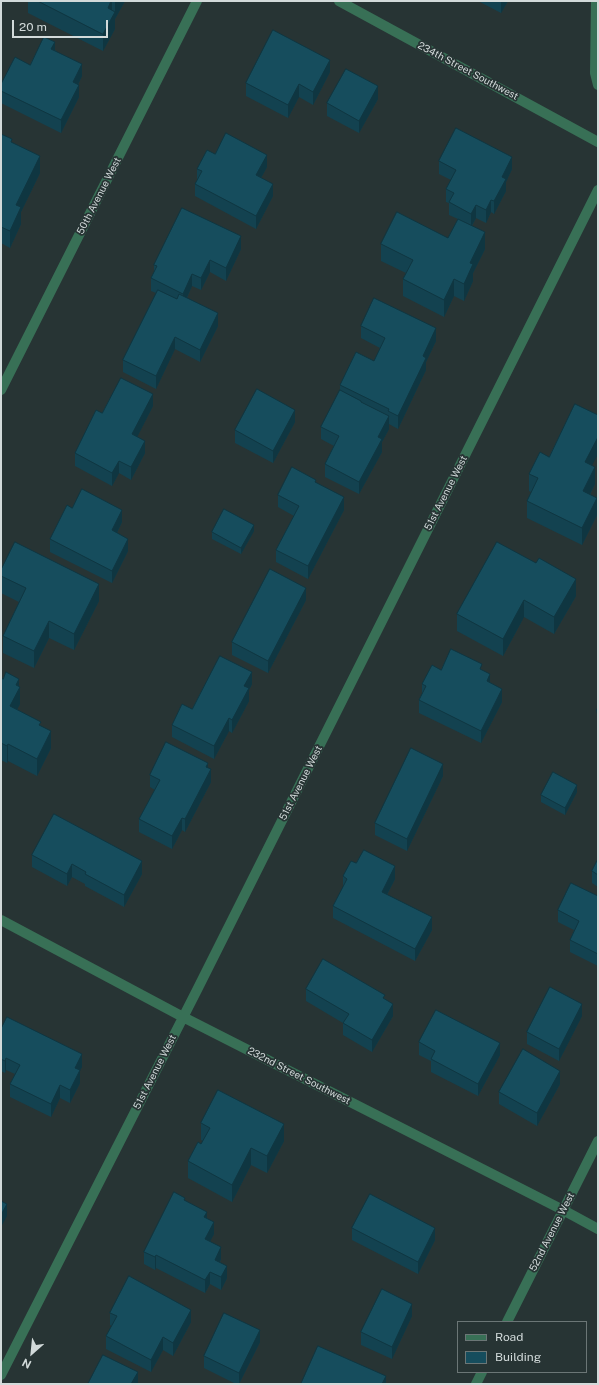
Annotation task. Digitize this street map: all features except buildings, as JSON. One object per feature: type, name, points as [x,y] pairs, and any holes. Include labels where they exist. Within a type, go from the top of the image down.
[{"type":"street","name":"50th Avenue West","points":[[1,390],[197,1]]},
{"type":"street","name":"234th Street Southwest","points":[[339,1],[598,142]]},
{"type":"street","points":[[596,1],[594,73],[598,85]]},
{"type":"street","name":"51st Avenue West","points":[[1,1375],[183,1017],[598,190]]},
{"type":"street","name":"232nd Street Southwest","points":[[1,920],[183,1017],[598,1229]]},
{"type":"street","name":"52nd Avenue West","points":[[508,1321],[598,1141]]},
{"type":"street","points":[[476,1384],[482,1373]]}]
